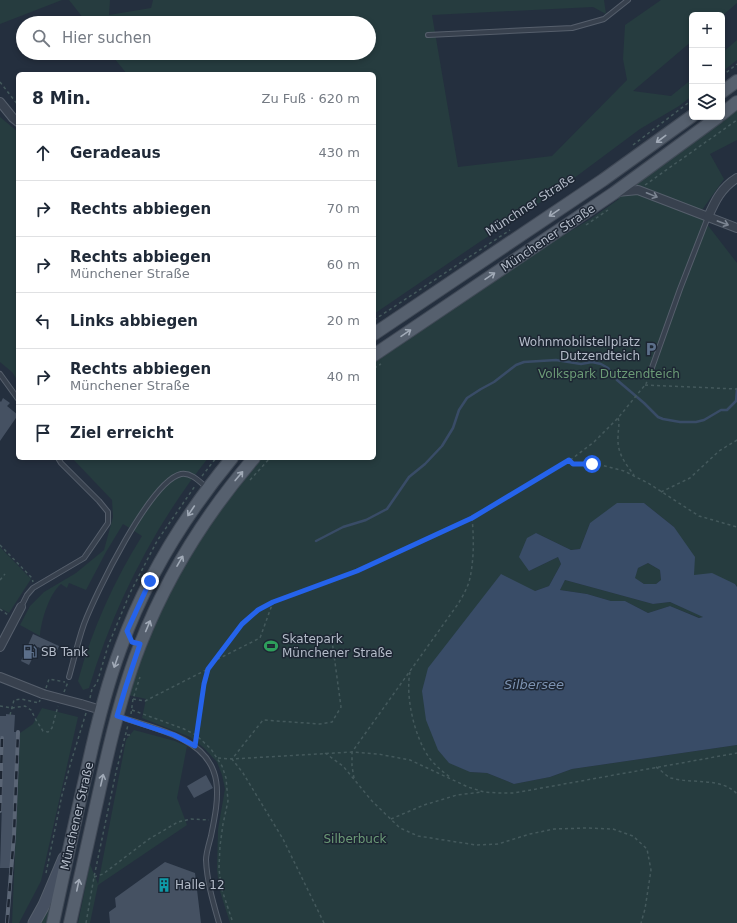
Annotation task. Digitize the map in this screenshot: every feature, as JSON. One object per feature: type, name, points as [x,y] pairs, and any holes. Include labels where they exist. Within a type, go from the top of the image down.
[{"type":"main road","points":[[725,90],[737,81]]},
{"type":"main road","points":[[725,112],[737,102]]},
{"type":"main road","name":"Münchener Straße","points":[[376,333],[604,180],[689,118]]},
{"type":"main road","name":"Münchener Straße","points":[[376,354],[614,193],[714,120]]},
{"type":"main road","name":"Münchener Straße","points":[[53,923],[101,710],[127,631],[139,603],[180,528],[207,489],[230,460]]},
{"type":"main road","name":"Münchener Straße","points":[[70,923],[117,716],[140,644],[166,587],[188,547],[220,500],[252,460]]},
{"type":"main road","points":[[127,631],[132,642],[140,644]]},
{"type":"main road","points":[[101,710],[117,716]]},
{"type":"main road","points":[[34,923],[46,899],[71,839]]},
{"type":"street","points":[[0,102],[16,120]]},
{"type":"street","points":[[708,217],[716,198],[726,186],[737,178]]},
{"type":"street","points":[[614,193],[638,190],[737,228]]},
{"type":"street","points":[[0,647],[21,607]]},
{"type":"street","points":[[0,677],[43,694],[101,710]]},
{"type":"lane","points":[[428,35],[572,28],[604,19],[628,0]]},
{"type":"lane","points":[[648,376],[708,217]]},
{"type":"lane","points":[[0,374],[16,396]]},
{"type":"lane","points":[[21,607],[27,595],[33,588],[84,558],[108,523],[108,512],[60,460]]},
{"type":"lane","points":[[69,677],[78,643],[92,604],[122,546],[148,506],[160,490],[172,478],[181,474],[189,475],[207,489]]},
{"type":"lane","points":[[117,716],[174,735],[195,746],[207,759],[211,766],[217,781],[218,796],[206,859],[210,890],[219,923]]},
{"type":"path","points":[[725,74],[737,64]]},
{"type":"path","points":[[0,82],[16,102]]},
{"type":"path","points":[[628,148],[689,102]]},
{"type":"path","name":"Münchner Straße","points":[[376,319],[509,230]]},
{"type":"path","points":[[195,746],[204,684],[208,669],[242,624],[258,610],[273,602],[357,571],[472,518],[569,460],[599,438],[618,418],[645,385],[648,376]]},
{"type":"path","points":[[645,385],[737,389]]},
{"type":"path","points":[[618,418],[620,452],[625,463],[635,476]]},
{"type":"path","points":[[661,492],[690,478],[718,451],[737,440]]},
{"type":"path","points":[[250,480],[268,460]]},
{"type":"path","points":[[569,460],[573,464],[592,464],[613,467],[635,476],[699,516],[737,527]]},
{"type":"path","points":[[354,779],[352,752],[466,591],[470,578],[474,539],[472,518]]},
{"type":"path","points":[[0,545],[32,578],[33,588]]},
{"type":"path","points":[[0,580],[5,574]]},
{"type":"path","points":[[212,663],[260,638],[273,602]]},
{"type":"path","points":[[0,609],[14,620]]},
{"type":"path","points":[[232,759],[263,720],[320,724],[332,722],[341,707],[331,633]]},
{"type":"path","points":[[140,677],[133,699],[145,701],[208,669]]},
{"type":"path","points":[[410,670],[408,696],[422,743],[432,760],[453,779]]},
{"type":"path","points":[[62,697],[69,677]]},
{"type":"path","points":[[49,679],[68,683]]},
{"type":"path","points":[[10,715],[14,700],[21,699],[39,703],[43,694]]},
{"type":"path","points":[[0,706],[12,708],[25,706],[31,710],[43,731],[48,732],[52,728],[59,704]]},
{"type":"path","points":[[132,710],[184,729],[196,735],[218,758],[226,778],[228,801],[220,846],[221,886],[234,923]]},
{"type":"path","points":[[45,878],[63,796],[82,724]]},
{"type":"path","points":[[86,923],[116,772],[126,734],[132,736]]},
{"type":"path","points":[[218,758],[232,759],[352,752],[384,755],[410,760],[468,787],[484,792]]},
{"type":"path","points":[[325,753],[343,766],[372,801],[400,828],[418,836],[476,845],[498,844],[530,834],[554,829],[613,829],[632,836],[647,849],[651,870],[645,909],[641,923]]},
{"type":"path","points":[[391,819],[424,805],[450,797],[484,792],[514,793],[737,753]]},
{"type":"path","points":[[232,759],[243,774],[282,840],[324,923]]},
{"type":"path","points":[[656,767],[671,777],[717,783],[734,790],[737,794]]},
{"type":"path","points":[[94,877],[102,874],[149,839],[178,822],[191,819],[202,819],[223,824]]},
{"type":"green space","points":[[0,0],[62,0],[21,16],[16,16],[16,18],[0,24]]},
{"type":"green space","points":[[69,0],[110,0],[109,15],[151,8],[153,0],[604,0],[606,14],[593,7],[432,15],[458,167],[552,156],[627,80],[623,59],[625,25],[661,0],[737,0],[737,3],[725,13],[725,12],[689,12],[689,44],[633,91],[671,96],[689,81],[689,98],[679,106],[640,129],[550,196],[376,313],[376,72],[125,72],[116,60],[376,60],[376,16],[82,16]]},
{"type":"green space","points":[[737,40],[737,60],[725,70],[725,50]]},
{"type":"green space","name":"Volkspark Dutzendteich","points":[[737,108],[737,140],[710,154],[724,179],[702,210],[703,219],[737,263],[737,587],[735,584],[694,575],[674,527],[644,503],[590,523],[580,549],[571,550],[536,533],[529,571],[558,557],[561,564],[549,586],[535,591],[470,772],[487,773],[514,784],[550,777],[572,769],[737,745],[737,923],[230,923],[219,888],[217,869],[218,829],[225,789],[217,762],[204,748],[190,737],[142,718],[146,699],[128,695],[158,612],[204,529],[258,460],[376,460],[376,358],[514,265],[589,220],[619,199],[619,195],[721,120],[725,120],[725,117]]},
{"type":"green space","points":[[0,117],[16,130],[16,378],[12,372],[0,362]]},
{"type":"green space","points":[[74,460],[206,460],[188,484],[153,539],[123,597],[99,657],[89,688],[83,690],[78,681],[97,624],[122,570],[142,536],[123,524],[86,590],[69,583],[67,588],[61,584],[57,588],[46,608],[40,636],[20,625],[30,606],[44,592],[76,573],[104,550],[113,517],[112,500]]},
{"type":"green space","points":[[0,547],[31,579],[9,613],[0,608]]},
{"type":"green space","points":[[648,563],[660,570],[661,580],[656,584],[644,584],[634,578],[638,568]]},
{"type":"green space","points":[[565,580],[653,604],[670,602],[704,617],[700,618],[670,606],[648,613],[625,601],[611,601],[587,594],[560,590]]},
{"type":"green space","points":[[42,708],[78,717],[41,881],[19,923],[12,923],[20,733],[33,724]]},
{"type":"green space","points":[[134,730],[175,741],[187,746],[177,798],[187,825],[98,885],[90,923],[78,923],[90,864],[98,884],[126,740]]},
{"type":"green space","points":[[50,900],[53,901],[48,923],[39,923]]},
{"type":"water","name":"Silbersee","points":[[617,503],[644,503],[674,527],[695,557],[694,575],[712,573],[735,584],[737,587],[737,745],[572,769],[550,777],[514,784],[487,773],[470,772],[449,763],[438,750],[426,720],[422,691],[428,668],[501,574],[535,591],[549,586],[561,564],[558,557],[529,571],[519,557],[527,538],[536,533],[571,550],[580,549],[590,523]],"holes":[[[648,563],[660,570],[661,580],[656,584],[644,584],[635,578],[638,568]],[[565,580],[653,604],[670,602],[703,617],[699,618],[670,606],[648,613],[625,601],[611,601],[587,594],[560,590]]]},
{"type":"building","points":[[3,398],[10,403],[7,406],[16,413],[16,418],[0,441],[0,401],[1,402]]},
{"type":"building","points":[[33,634],[59,646],[55,655],[38,647],[29,665],[21,661]]},
{"type":"building","points":[[6,714],[15,715],[15,809],[11,868],[0,868],[4,738],[0,737],[0,716],[6,716]]},
{"type":"building","points":[[206,775],[213,788],[194,798],[187,786]]},
{"type":"building","name":"Halle 12","points":[[165,862],[195,873],[201,923],[110,923],[109,912],[116,907],[115,898]]},
{"type":"waterway","points":[[316,541],[343,527],[366,520],[387,509],[409,477],[425,464],[442,446],[453,428],[459,410],[467,398],[494,382],[516,365],[524,362],[556,360],[581,364],[592,362],[601,364],[608,368],[617,380],[658,417],[680,422],[696,422],[704,420],[721,410],[727,410],[736,401],[737,389]]},
{"type":"railway","points":[[7,923],[14,835],[18,732]]},
{"type":"railway","points":[[0,811],[2,738]]},
{"type":"place","name":"Wohnmobilstellplatz Dutzendteich","points":[[651,349]]},
{"type":"place","name":"Skatepark Münchener Straße","points":[[271,646]]},
{"type":"place","name":"SB Tank","points":[[30,652]]},
{"type":"place","name":"Halle 12","points":[[164,885]]},
{"type":"route","points":[[150,581],[127,631],[132,642],[140,644],[117,716],[174,735],[195,746],[204,684],[208,669],[242,624],[258,610],[273,602],[357,571],[472,518],[569,460],[573,464],[592,464]]},
{"type":"park label","name":"Silberbuck","points":[[355,839]]}]
